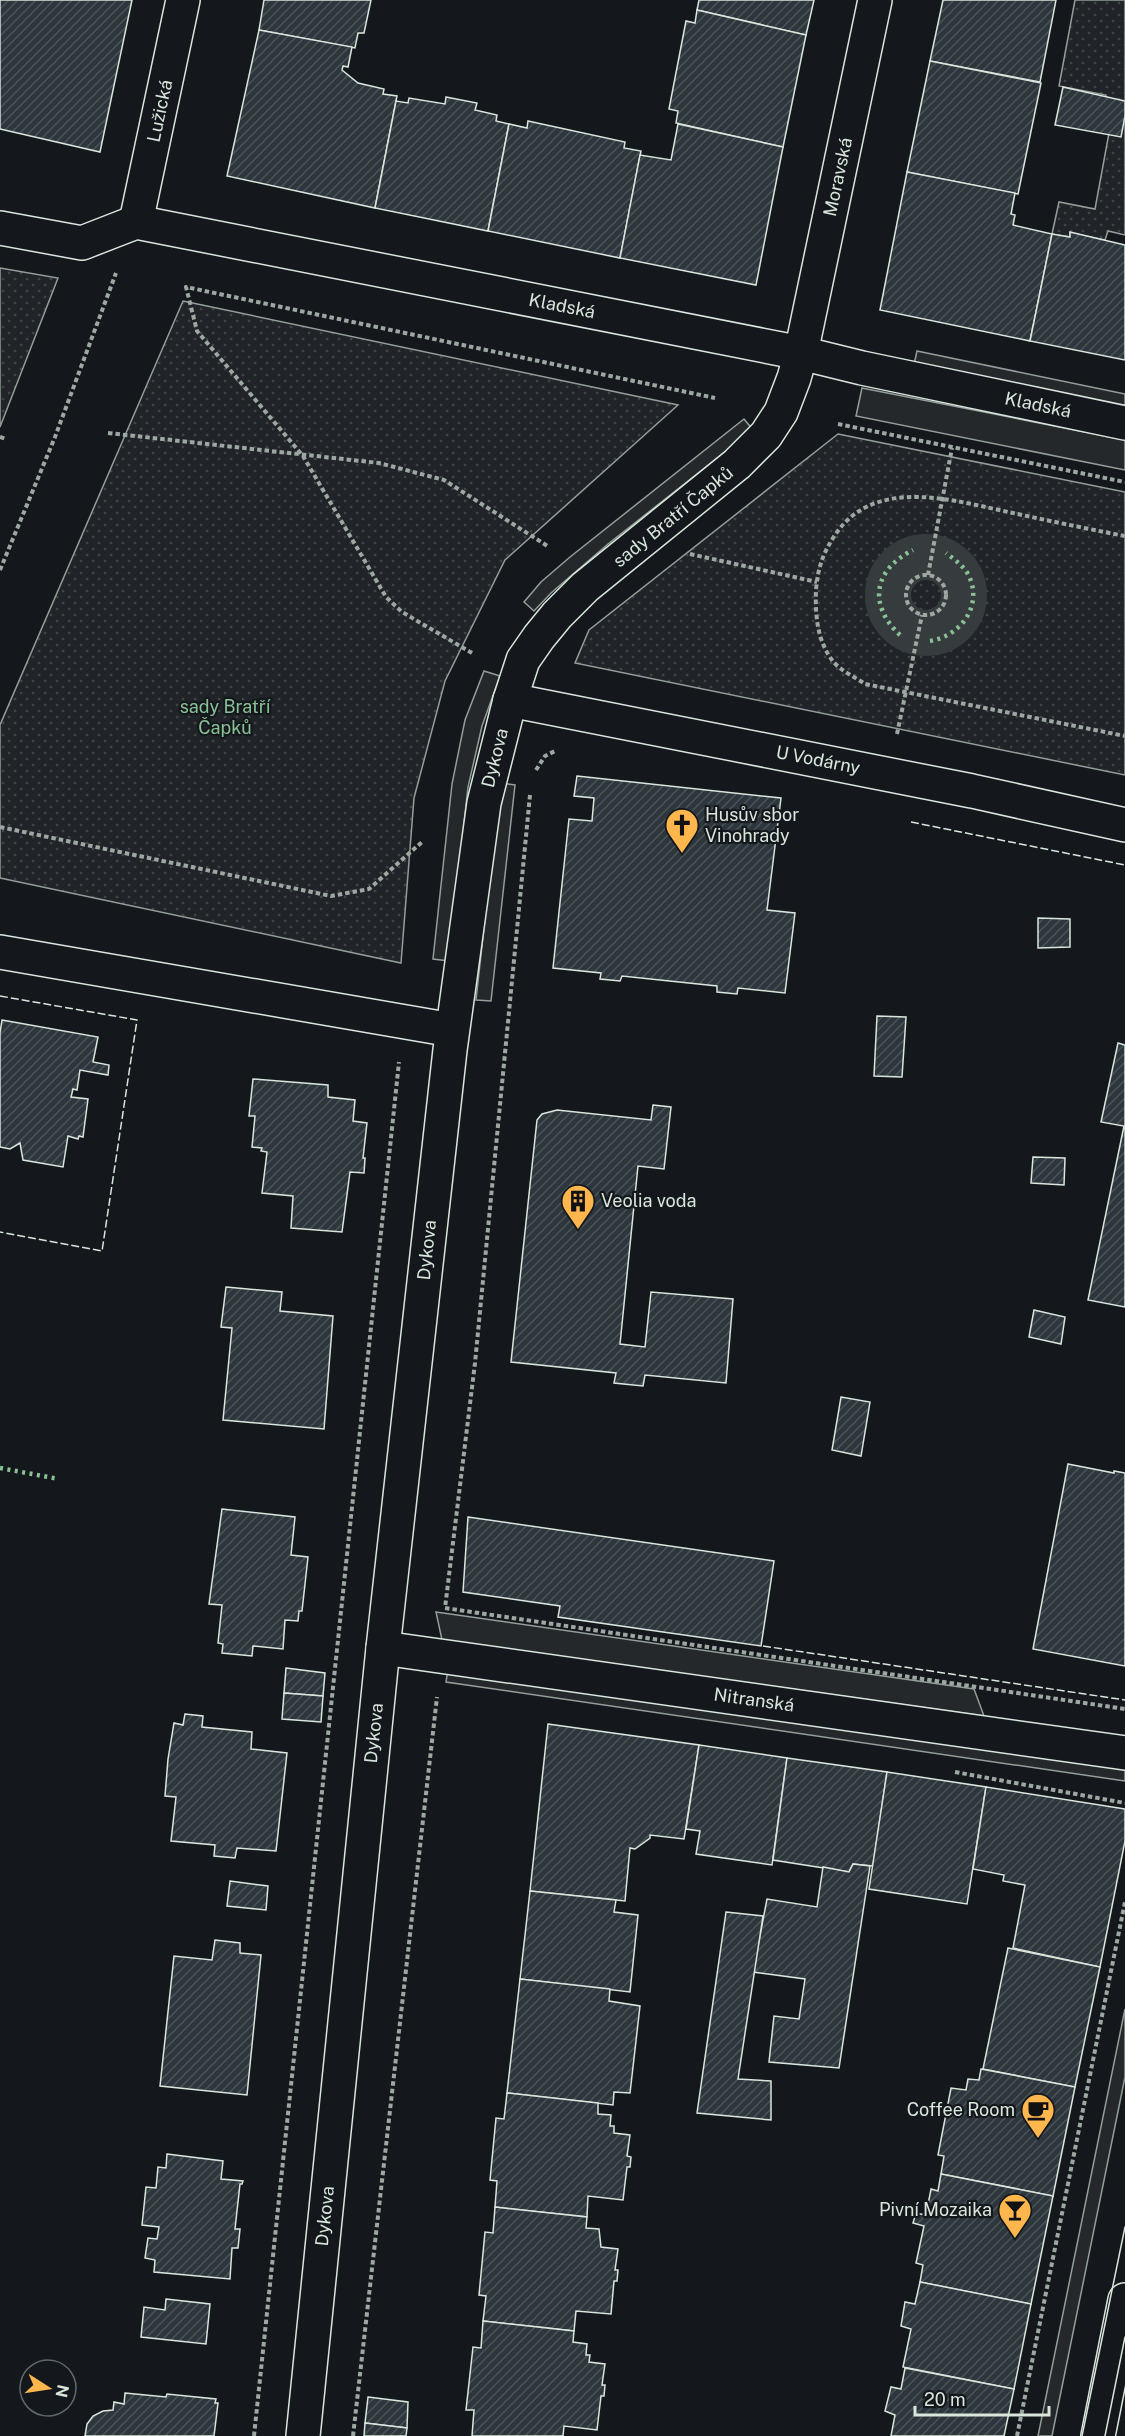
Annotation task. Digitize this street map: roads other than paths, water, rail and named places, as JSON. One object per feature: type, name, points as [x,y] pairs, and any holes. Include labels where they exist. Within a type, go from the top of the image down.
[{"type":"street","name":"Lužická","points":[[136,222],[183,0]]},
{"type":"street","name":"Moravská","points":[[801,353],[875,0]]},
{"type":"street","points":[[0,228],[82,243],[136,222]]},
{"type":"street","name":"Kladská","points":[[136,222],[801,353],[1125,423]]},
{"type":"street","name":"sady Bratří Čapků","points":[[510,700],[524,660],[557,615],[585,587],[737,464],[766,435],[781,412],[795,378],[801,353]]},
{"type":"street","name":"U Vodárny","points":[[510,700],[972,791],[1123,824]]},
{"type":"street","name":"Dykova","points":[[303,2436],[383,1648],[452,1030],[484,803],[510,700]]},
{"type":"street","points":[[0,952],[452,1030]]},
{"type":"street","name":"Nitranská","points":[[383,1648],[1125,1753]]},
{"type":"street","points":[[1098,2436],[1125,2300]]},
{"type":"waterway","points":[[926,557],[941,560],[953,568],[961,580],[964,595],[961,610],[953,622],[941,630],[926,633],[911,630],[899,622],[891,610],[888,595],[891,580],[899,568],[911,560],[926,557]]},
{"type":"tram line","points":[[1082,2436],[1125,2227]]},
{"type":"tram line","points":[[1105,2436],[1125,2337]]},
{"type":"place","name":"Husův sbor Vinohrady","points":[[682,854]]},
{"type":"place","name":"Veolia voda","points":[[578,1230]]},
{"type":"place","name":"Coffee Room","points":[[1038,2139]]},
{"type":"place","name":"Pivní Mozaika","points":[[1015,2239]]}]
